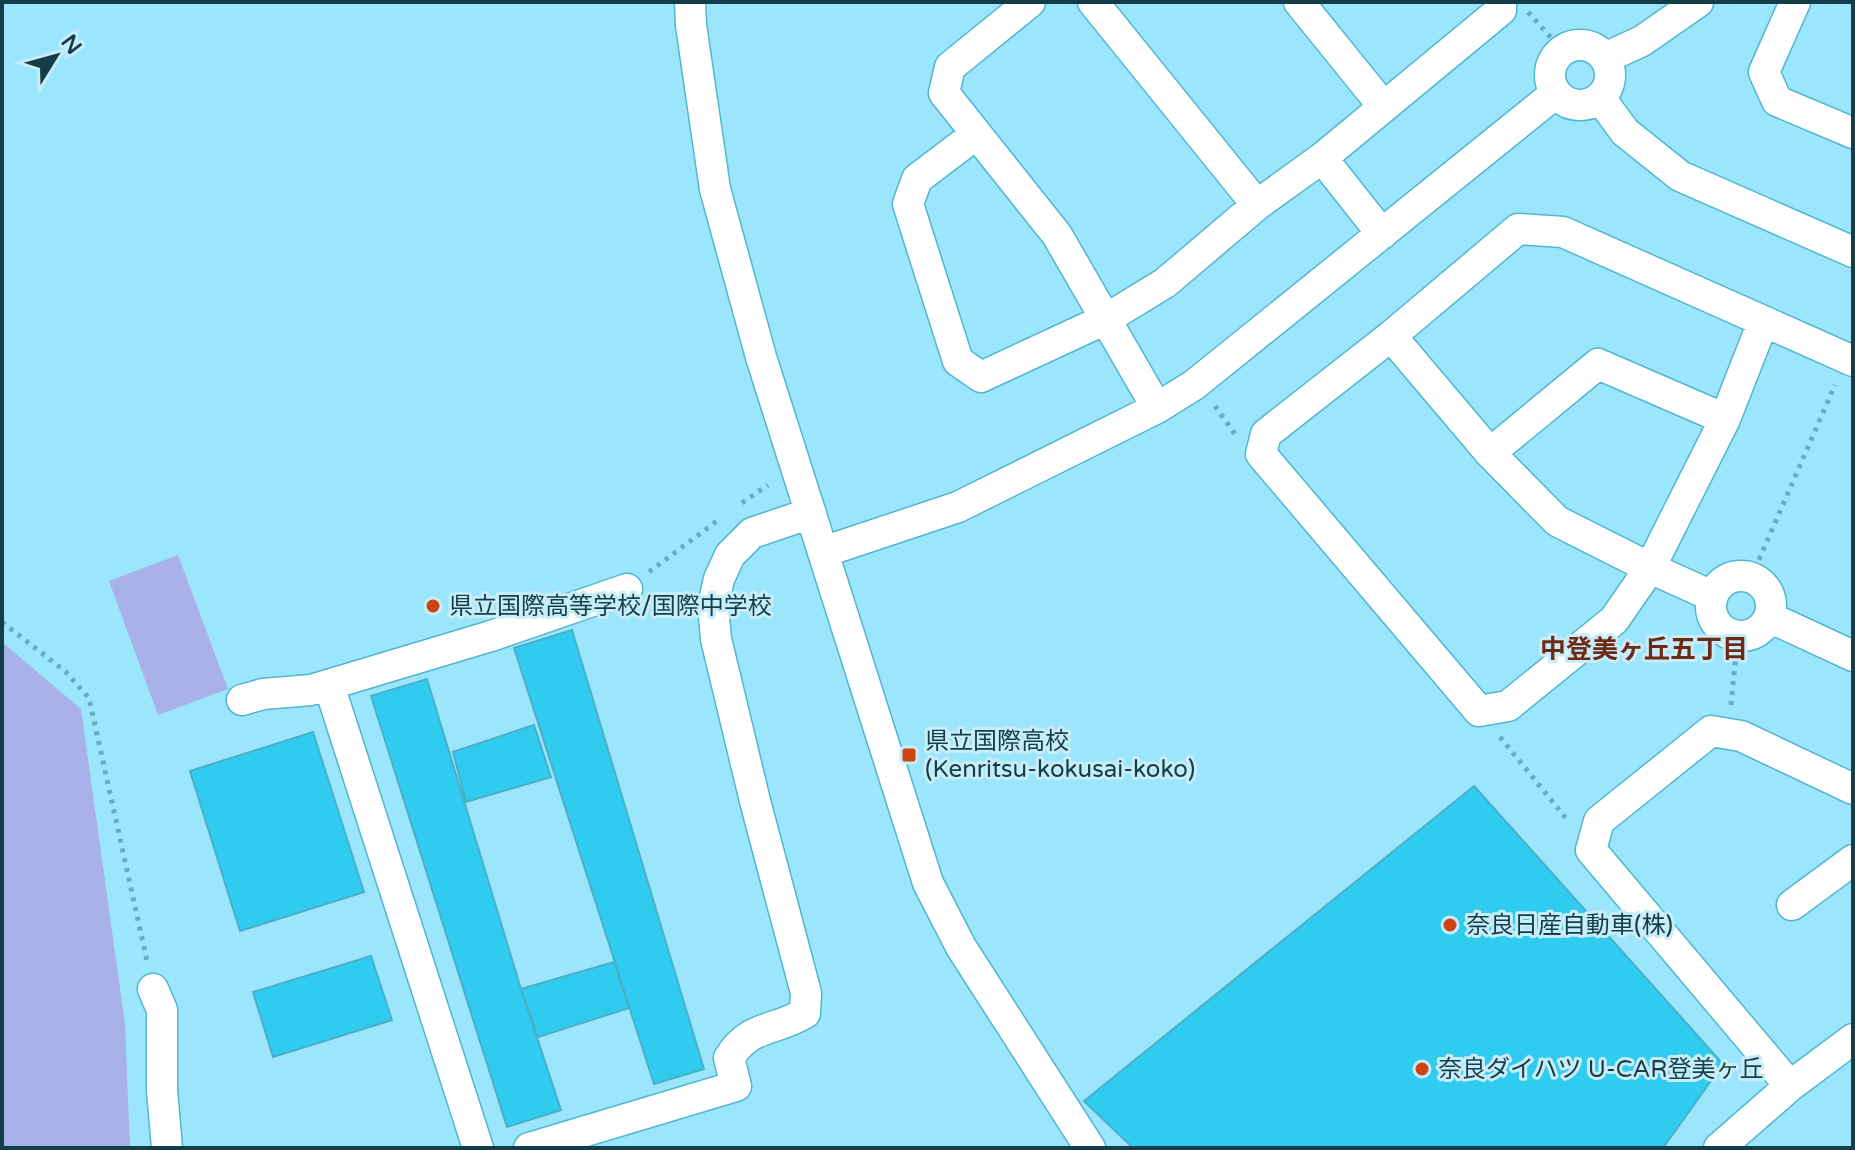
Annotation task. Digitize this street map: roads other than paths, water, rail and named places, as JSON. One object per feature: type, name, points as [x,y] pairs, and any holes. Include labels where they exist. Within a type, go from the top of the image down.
[{"type":"street","points":[[690,2],[715,189],[761,357],[928,883],[961,947],[1090,1148]]},
{"type":"street","points":[[1030,2],[950,67],[944,93],[1057,235],[1157,408]]},
{"type":"street","points":[[1093,2],[1257,205]]},
{"type":"street","points":[[1299,2],[1383,106]]},
{"type":"street","points":[[975,135],[917,179],[908,204],[958,361],[981,377],[1106,319],[1165,283],[1257,205],[1322,158],[1501,10],[1501,2]]},
{"type":"street","points":[[1605,58],[1642,41],[1698,2]]},
{"type":"street","points":[[1795,2],[1764,72],[1777,101],[1853,133]]},
{"type":"street","points":[[1571,47],[1590,47],[1605,58],[1609,83],[1600,98],[1582,105],[1572,104],[1556,93],[1550,75],[1556,57],[1563,51],[1571,47]]},
{"type":"street","points":[[823,552],[958,507],[1157,408],[1194,385],[1556,93]]},
{"type":"street","points":[[1600,98],[1625,132],[1680,176],[1853,252]]},
{"type":"street","points":[[1322,158],[1382,234]]},
{"type":"street","points":[[1763,322],[1725,419],[1650,568],[1614,620],[1508,706],[1479,711],[1261,454],[1266,434],[1391,336],[1518,229],[1563,232],[1763,322],[1851,354]]},
{"type":"street","points":[[1391,336],[1490,453],[1557,521],[1712,596]]},
{"type":"street","points":[[1490,453],[1598,364],[1725,419]]},
{"type":"street","points":[[529,1148],[736,1086],[729,1058],[739,1042],[759,1030],[786,1025],[805,1013],[806,993],[716,639],[713,606],[719,579],[730,555],[752,533],[811,513]]},
{"type":"street","points":[[1742,576],[1751,578],[1760,582],[1770,598],[1769,617],[1756,633],[1735,636],[1726,632],[1712,616],[1712,596],[1724,581],[1742,576]]},
{"type":"street","points":[[242,700],[329,685],[491,636],[627,589]]},
{"type":"street","points":[[1769,617],[1853,656]]},
{"type":"street","points":[[329,685],[478,1148]]},
{"type":"street","points":[[1790,1086],[1591,850],[1599,821],[1711,731],[1741,736],[1853,789]]},
{"type":"street","points":[[1792,905],[1853,860]]},
{"type":"street","points":[[153,989],[162,1010],[162,1090],[167,1148]]},
{"type":"street","points":[[1719,1148],[1790,1086],[1853,1039]]},
{"type":"place","name":"県立国際高等学校/国際中学校","points":[[433,606]]},
{"type":"place","name":"県立国際高校 (Kenritsu-kokusai-koko)","points":[[909,755]]},
{"type":"place","name":"奈良日産自動車(株)","points":[[1450,925]]},
{"type":"place","name":"奈良ダイハツ U-CAR登美ヶ丘","points":[[1422,1069]]},
{"type":"district","name":"中登美ヶ丘五丁目","points":[[1644,649]]}]
